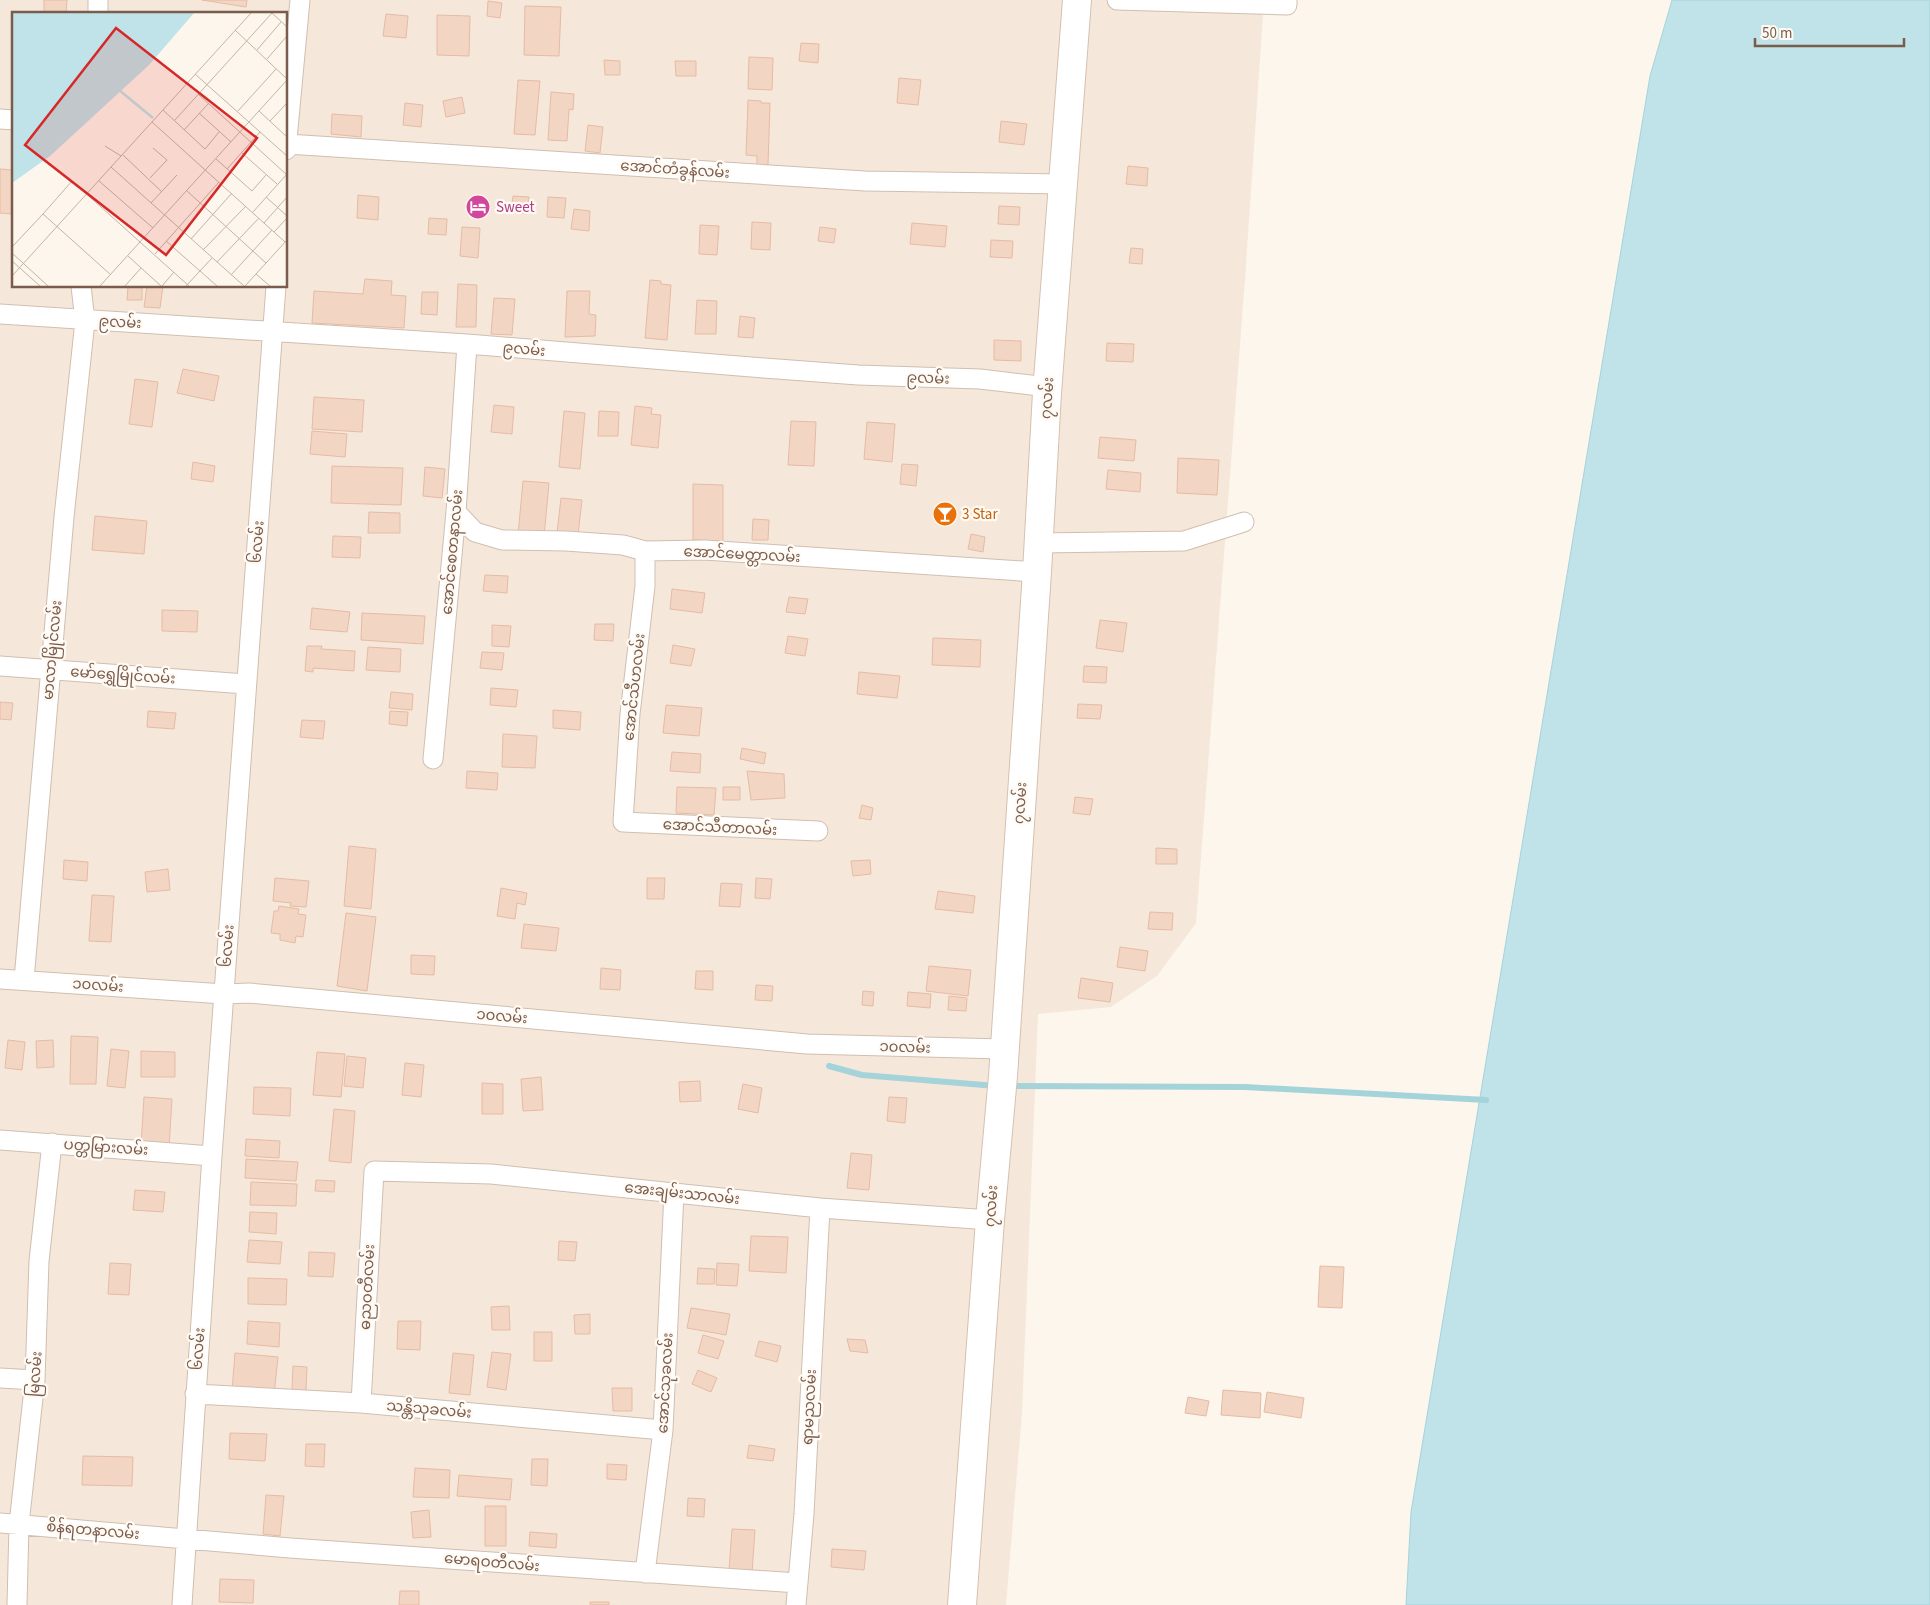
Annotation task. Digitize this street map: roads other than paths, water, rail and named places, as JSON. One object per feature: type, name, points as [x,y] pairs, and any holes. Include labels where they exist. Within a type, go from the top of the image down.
[{"type":"street","points":[[288,133],[300,0]]},
{"type":"street","name":"၇လမ်း","points":[[962,1605],[998,1108],[1003,1063],[1048,387],[1077,0]]},
{"type":"street","points":[[1117,0],[1287,5],[1287,0]]},
{"type":"street","name":"အောင်တံခွန်လမ်း","points":[[288,144],[865,182],[1063,184]]},
{"type":"street","name":"မာလာမြိုင်လမ်း","points":[[24,980],[64,518],[84,321],[81,288]]},
{"type":"street","name":"၆လမ်း","points":[[182,1605],[195,1394],[276,288]]},
{"type":"street","name":"၉လမ်း","points":[[0,314],[84,321],[467,344],[858,375],[980,379],[1048,387]]},
{"type":"street","name":"အောင်စေတနာလမ်း","points":[[433,759],[456,512],[467,344]]},
{"type":"street","name":"အောင်မေတ္တာလမ်း","points":[[456,512],[475,532],[502,540],[566,541],[623,545],[645,551],[705,550],[1037,572]]},
{"type":"street","points":[[1039,543],[1184,541],[1244,522]]},
{"type":"street","name":"အောင်သီဟလမ်း","points":[[623,822],[630,714],[645,586],[645,551]]},
{"type":"street","name":"မော်ရွှေမြိုင်လမ်း","points":[[0,666],[246,684]]},
{"type":"street","name":"အောင်သီတာလမ်း","points":[[623,822],[818,831]]},
{"type":"street","name":"၁၀လမ်း","points":[[0,978],[224,994],[249,994],[503,1015],[1003,1063]]},
{"type":"street","name":"ပတ္တမြားလမ်း","points":[[0,1140],[212,1156]]},
{"type":"street","name":"မြလမ်း","points":[[17,1605],[20,1524],[35,1380],[39,1261],[52,1143]]},
{"type":"street","name":"အေးချမ်းသာလမ်း","points":[[374,1171],[491,1174],[820,1208],[990,1220]]},
{"type":"street","name":"ဓညဝတီလမ်း","points":[[361,1403],[374,1171]]},
{"type":"street","name":"အောင်သုခလမ်း","points":[[645,1573],[663,1430],[674,1192]]},
{"type":"street","name":"ရာမညလမ်း","points":[[796,1605],[804,1514],[820,1208]]},
{"type":"street","points":[[0,1378],[35,1380]]},
{"type":"street","name":"သန္တိသုခလမ်း","points":[[195,1394],[361,1403],[663,1430]]},
{"type":"street","name":"စိန်ရတနာလမ်း","points":[[0,1523],[186,1539]]},
{"type":"street","name":"မောရဝတီလမ်း","points":[[186,1539],[798,1583]]},
{"type":"water","points":[[1672,0],[1930,0],[1930,1605],[1406,1605],[1411,1512],[1650,76]]},
{"type":"waterway","points":[[829,1066],[862,1075],[996,1086]]},
{"type":"waterway","points":[[1009,1086],[1245,1087],[1486,1100]]},
{"type":"place","name":"Sweet","points":[[478,207]]},
{"type":"place","name":"3 Star","points":[[945,514]]}]
